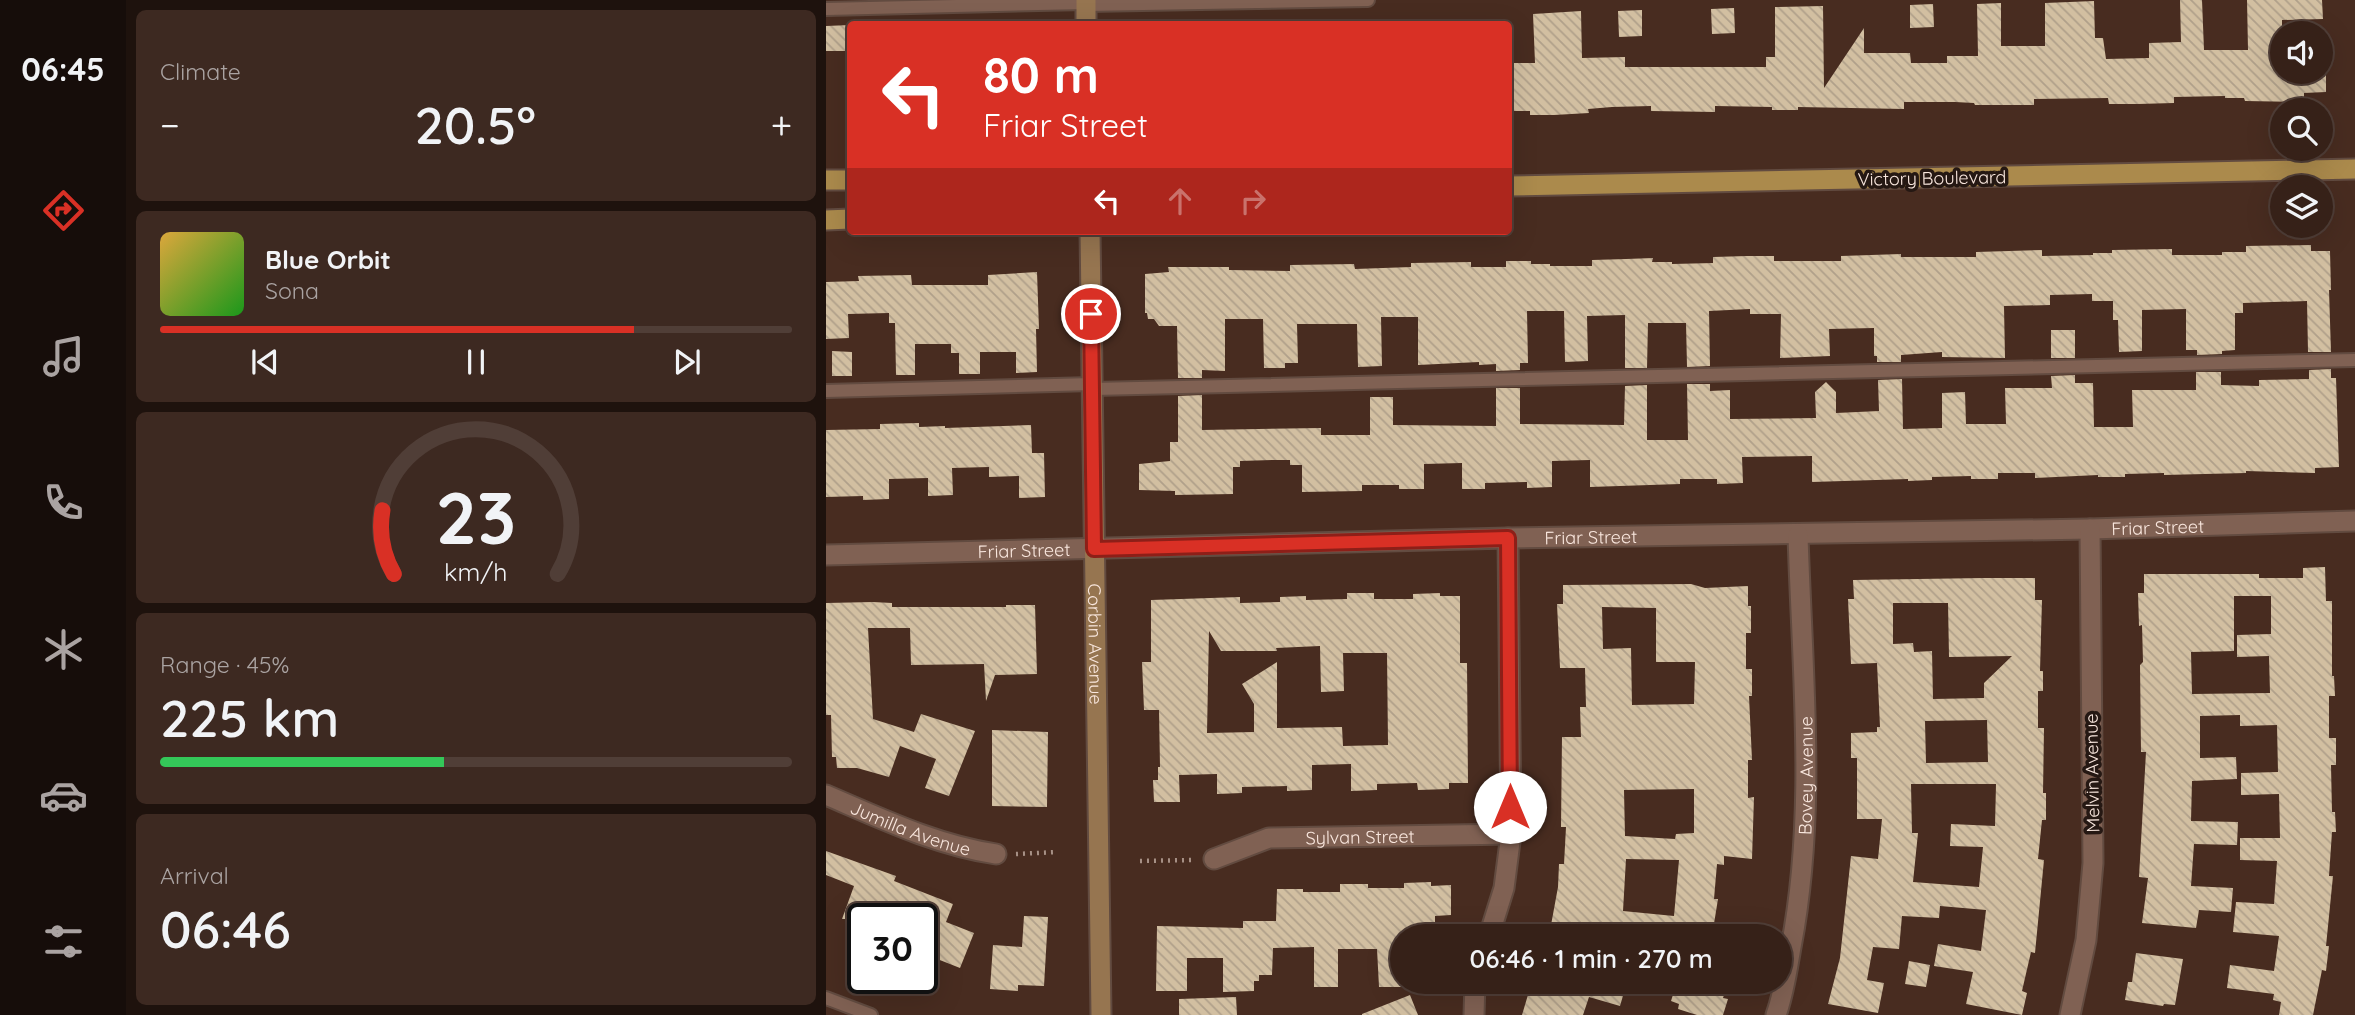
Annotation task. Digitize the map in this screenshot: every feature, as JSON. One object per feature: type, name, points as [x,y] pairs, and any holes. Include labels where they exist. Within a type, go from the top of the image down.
[{"type":"main road","name":"Victory Boulevard","points":[[1512,186],[2355,169]]},
{"type":"main road","points":[[826,180],[847,180]]},
{"type":"main road","points":[[826,220],[847,219]]},
{"type":"main road","name":"Corbin Avenue","points":[[1090,235],[1101,1015]]},
{"type":"street","name":"Friar Street","points":[[826,555],[1508,538],[2090,530],[2355,521]]},
{"type":"street","name":"Melvin Avenue","points":[[2070,1015],[2086,940],[2093,863],[2090,530]]},
{"type":"street","name":"Bovey Avenue","points":[[1776,1015],[1796,921],[1804,854],[1806,796],[1798,535]]},
{"type":"street","points":[[1493,924],[1504,888],[1511,834],[1508,538]]},
{"type":"street","name":"Jumilla Avenue","points":[[826,796],[932,839],[963,849],[996,854]]},
{"type":"street","name":"Sylvan Street","points":[[1214,859],[1269,838],[1511,834]]},
{"type":"street","points":[[1474,994],[1474,1015]]},
{"type":"lane","points":[[826,9],[900,4],[1086,8],[1368,0]]},
{"type":"lane","points":[[826,391],[2355,360]]},
{"type":"lane","points":[[826,998],[871,1015]]},
{"type":"path","points":[[996,854],[1058,852]]},
{"type":"path","points":[[1140,861],[1214,859]]},
{"type":"building","points":[[2180,0],[2202,0],[2204,50],[2248,50],[2247,0],[2322,0],[2323,19],[2270,21],[2270,84],[2326,84],[2326,92],[2304,93],[2304,98],[2270,98],[2270,101],[2245,101],[2244,98],[2225,96],[2174,97],[2174,103],[2138,104],[2109,104],[2108,98],[2034,99],[2034,105],[1904,102],[1904,109],[1798,107],[1798,110],[1772,110],[1772,107],[1715,106],[1715,112],[1651,111],[1651,106],[1588,109],[1589,113],[1554,115],[1530,115],[1530,111],[1512,111],[1512,63],[1535,63],[1533,14],[1581,11],[1582,58],[1625,57],[1625,67],[1766,67],[1766,57],[1775,57],[1775,7],[1823,6],[1824,88],[1864,28],[1864,53],[1910,53],[1911,63],[1947,63],[1947,56],[1978,56],[1977,4],[2001,3],[2001,46],[2045,46],[2045,3],[2094,1],[2095,38],[2103,38],[2106,59],[2149,58],[2149,43],[2181,42]]},
{"type":"building","points":[[1933,4],[1934,27],[1910,28],[1910,5]]},
{"type":"building","points":[[1734,8],[1735,33],[1712,34],[1711,9]]},
{"type":"building","points":[[1642,10],[1642,36],[1619,37],[1618,11]]},
{"type":"building","points":[[847,25],[847,51],[826,51],[826,26]]},
{"type":"building","points":[[2311,245],[2311,251],[2330,251],[2331,352],[2308,352],[2307,301],[2243,303],[2243,313],[2235,313],[2235,350],[2222,351],[2222,354],[2197,355],[2197,350],[2186,350],[2186,309],[2142,310],[2142,351],[2119,352],[2118,320],[2113,320],[2113,301],[2092,301],[2092,294],[2050,295],[2050,305],[2004,306],[2005,358],[1942,357],[1942,352],[1901,355],[1901,362],[1877,362],[1877,356],[1874,356],[1874,328],[1829,329],[1830,356],[1780,358],[1781,314],[1750,314],[1750,309],[1709,311],[1710,366],[1687,367],[1686,323],[1648,323],[1647,368],[1625,368],[1625,315],[1587,316],[1588,361],[1565,362],[1564,311],[1527,311],[1528,363],[1520,363],[1520,370],[1496,371],[1496,364],[1479,365],[1479,362],[1418,365],[1418,317],[1381,317],[1382,366],[1358,367],[1357,324],[1297,324],[1298,363],[1285,363],[1285,368],[1264,368],[1263,319],[1225,319],[1225,371],[1202,370],[1202,378],[1178,378],[1177,326],[1159,326],[1154,319],[1148,319],[1145,313],[1145,274],[1169,272],[1168,267],[1290,271],[1290,265],[1354,264],[1355,269],[1411,267],[1411,263],[1471,262],[1471,267],[1506,267],[1506,261],[1531,261],[1531,264],[1550,266],[1592,266],[1592,260],[1653,258],[1652,262],[1672,264],[1713,263],[1713,257],[1774,256],[1774,261],[1841,261],[1841,256],[1901,254],[1901,257],[1976,257],[1976,252],[2042,250],[2042,256],[2093,255],[2112,253],[2112,250],[2172,249],[2172,255],[2222,255],[2222,252],[2246,252],[2246,246]]},
{"type":"building","points":[[1037,272],[1037,372],[1016,373],[1016,352],[980,352],[980,374],[959,374],[959,353],[951,353],[951,344],[915,344],[915,375],[896,375],[895,323],[889,323],[889,313],[848,314],[849,338],[826,339],[826,282],[859,281],[858,276],[911,275],[912,285],[988,285],[988,275]]},
{"type":"building","points":[[2051,330],[2075,330],[2075,358],[2051,358]]},
{"type":"building","points":[[832,351],[852,352],[852,376],[832,376]]},
{"type":"building","points":[[2331,369],[2331,378],[2336,378],[2339,467],[2315,468],[2315,473],[2246,471],[2035,478],[2035,473],[1998,473],[1998,479],[1971,479],[1971,476],[1908,481],[1812,482],[1812,456],[1742,457],[1743,483],[1717,484],[1717,479],[1680,479],[1680,484],[1590,487],[1590,460],[1552,461],[1552,487],[1527,488],[1527,482],[1485,483],[1485,489],[1462,489],[1462,463],[1424,464],[1424,489],[1399,489],[1399,485],[1362,485],[1362,491],[1302,492],[1302,465],[1290,465],[1290,460],[1272,460],[1240,461],[1240,467],[1233,467],[1233,494],[1175,495],[1175,491],[1139,490],[1139,464],[1170,461],[1170,442],[1178,442],[1178,396],[1202,395],[1202,430],[1321,428],[1321,435],[1370,435],[1370,397],[1393,397],[1393,425],[1496,426],[1496,388],[1520,388],[1520,424],[1624,425],[1625,386],[1647,385],[1647,440],[1688,440],[1687,384],[1710,384],[1710,391],[1730,390],[1730,419],[1816,418],[1815,392],[1826,382],[1836,392],[1836,413],[1879,411],[1878,380],[1902,379],[1903,429],[1942,428],[1942,393],[1965,392],[1966,424],[2006,424],[2005,388],[2052,388],[2051,376],[2075,375],[2075,383],[2093,383],[2094,427],[2133,427],[2132,390],[2196,390],[2196,372],[2221,372],[2221,385],[2259,386],[2259,380],[2309,379],[2309,370]]},
{"type":"building","points":[[919,423],[919,427],[945,428],[1031,425],[1032,453],[1044,453],[1045,497],[1019,498],[1019,476],[989,477],[989,467],[952,468],[953,495],[928,496],[928,478],[889,479],[889,499],[863,500],[863,496],[826,497],[826,430],[880,429],[880,424]]},
{"type":"building","points":[[2325,567],[2326,601],[2332,601],[2332,676],[2335,696],[2329,696],[2329,738],[2336,738],[2336,765],[2331,765],[2332,812],[2335,812],[2336,832],[2332,832],[2329,876],[2333,876],[2326,971],[2322,970],[2313,1015],[2279,1015],[2281,1002],[2273,1000],[2274,994],[2227,988],[2230,965],[2274,971],[2279,936],[2233,932],[2236,902],[2274,904],[2277,861],[2240,860],[2240,838],[2280,838],[2279,794],[2241,795],[2241,773],[2278,772],[2277,725],[2240,726],[2240,715],[2200,716],[2200,758],[2236,757],[2237,779],[2192,781],[2191,821],[2238,822],[2237,845],[2194,844],[2191,886],[2233,888],[2231,912],[2199,910],[2196,928],[2142,923],[2148,878],[2139,877],[2146,752],[2141,752],[2140,665],[2143,662],[2138,593],[2144,593],[2144,574],[2259,574],[2259,578],[2303,578],[2303,568]],"holes":[[[2234,596],[2271,596],[2271,634],[2237,635],[2237,657],[2269,656],[2270,693],[2192,694],[2191,652],[2234,651]]]},
{"type":"building","points":[[2035,578],[2035,600],[2042,600],[2040,671],[2043,671],[2043,691],[2038,691],[2038,728],[2044,728],[2043,793],[2046,793],[2046,820],[2042,820],[2038,859],[2044,860],[2035,953],[2031,952],[2022,991],[2027,993],[2022,1015],[1966,1004],[1973,972],[1934,966],[1938,944],[1981,951],[1986,910],[1940,906],[1939,918],[1902,916],[1899,949],[1873,947],[1867,980],[1884,983],[1878,1013],[1828,1004],[1840,958],[1851,856],[1878,859],[1882,819],[1857,819],[1857,758],[1851,758],[1851,733],[1877,732],[1877,727],[1880,727],[1877,663],[1851,664],[1848,599],[1854,599],[1853,580]],"holes":[[[1893,603],[1948,603],[1949,657],[2012,656],[1984,683],[1984,698],[1933,699],[1932,651],[1914,652],[1913,643],[1893,644]],[[1987,720],[1988,762],[1926,763],[1925,721]],[[1911,784],[1996,784],[1995,826],[1951,824],[1950,846],[1983,847],[1979,887],[1913,882],[1918,833],[1912,833]]]},
{"type":"building","points":[[1691,584],[1705,588],[1748,586],[1751,633],[1746,633],[1746,669],[1752,669],[1752,696],[1749,696],[1752,760],[1748,760],[1748,798],[1754,797],[1752,859],[1724,856],[1724,865],[1717,864],[1714,899],[1718,899],[1714,924],[1551,924],[1559,864],[1564,864],[1566,827],[1561,827],[1562,737],[1581,737],[1580,707],[1586,707],[1585,668],[1560,668],[1557,604],[1563,604],[1563,585]],"holes":[[[1602,607],[1656,608],[1656,662],[1695,662],[1694,704],[1632,705],[1631,648],[1603,649]],[[1694,789],[1694,833],[1676,834],[1675,839],[1625,836],[1624,790]],[[1626,859],[1679,860],[1674,916],[1623,911]]]},
{"type":"building","points":[[1347,593],[1374,593],[1374,599],[1413,599],[1413,594],[1440,593],[1440,596],[1460,596],[1460,663],[1467,663],[1468,783],[1449,783],[1449,789],[1418,790],[1417,783],[1377,784],[1377,790],[1351,791],[1351,764],[1312,765],[1312,790],[1287,791],[1287,786],[1242,787],[1242,793],[1217,794],[1217,774],[1179,775],[1180,802],[1154,802],[1153,780],[1158,780],[1160,767],[1159,710],[1144,710],[1142,662],[1151,662],[1151,600],[1240,597],[1240,603],[1280,602],[1280,597],[1306,596],[1306,600],[1347,599]],"holes":[[[1209,631],[1221,651],[1277,651],[1276,648],[1320,646],[1321,692],[1344,691],[1343,653],[1387,653],[1388,745],[1343,746],[1342,727],[1277,728],[1277,662],[1242,684],[1254,704],[1254,732],[1207,733]]]},
{"type":"building","points":[[826,603],[892,603],[892,607],[1035,605],[1037,674],[995,675],[986,701],[984,664],[911,665],[910,628],[868,628],[873,719],[914,732],[921,714],[975,731],[949,796],[925,788],[936,759],[900,746],[889,777],[857,768],[837,768],[836,757],[832,757],[831,715],[826,715]]},
{"type":"building","points":[[992,730],[1048,732],[1047,807],[992,806]]},
{"type":"building","points":[[826,851],[896,876],[894,881],[953,904],[946,922],[974,933],[960,968],[938,959],[938,903],[848,903],[854,886],[826,875]]},
{"type":"building","points":[[1431,882],[1431,886],[1451,885],[1451,915],[1435,916],[1435,924],[1390,924],[1390,987],[1379,987],[1377,949],[1338,949],[1338,987],[1314,987],[1314,947],[1273,948],[1272,975],[1259,975],[1259,981],[1254,981],[1254,991],[1223,992],[1223,958],[1187,958],[1187,991],[1156,991],[1157,926],[1243,928],[1243,921],[1276,921],[1277,889],[1340,892],[1340,884],[1368,884],[1368,888],[1404,888],[1404,883]]},
{"type":"building","points":[[847,905],[847,919],[842,919]]},
{"type":"building","points":[[1024,916],[1048,917],[1044,986],[1018,985],[1018,991],[990,989],[993,945],[1022,947]]},
{"type":"building","points":[[2136,953],[2183,959],[2175,1005],[2163,1006],[2125,1000],[2128,982],[2132,982]]},
{"type":"building","points":[[1909,961],[1930,965],[1926,987],[1905,984]]},
{"type":"building","points":[[1528,994],[1624,994],[1620,1006],[1589,997],[1583,1015],[1522,1015]]},
{"type":"building","points":[[1673,994],[1724,994],[1723,998],[1728,999],[1723,1015],[1697,1015],[1678,1009],[1679,1004],[1671,1001]]},
{"type":"building","points":[[1410,995],[1418,1015],[1362,1015],[1362,1014]]},
{"type":"building","points":[[1236,997],[1237,1015],[1179,1015],[1179,999]]},
{"type":"route","points":[[1091,314],[1094,549],[1508,538],[1510,807]]}]
